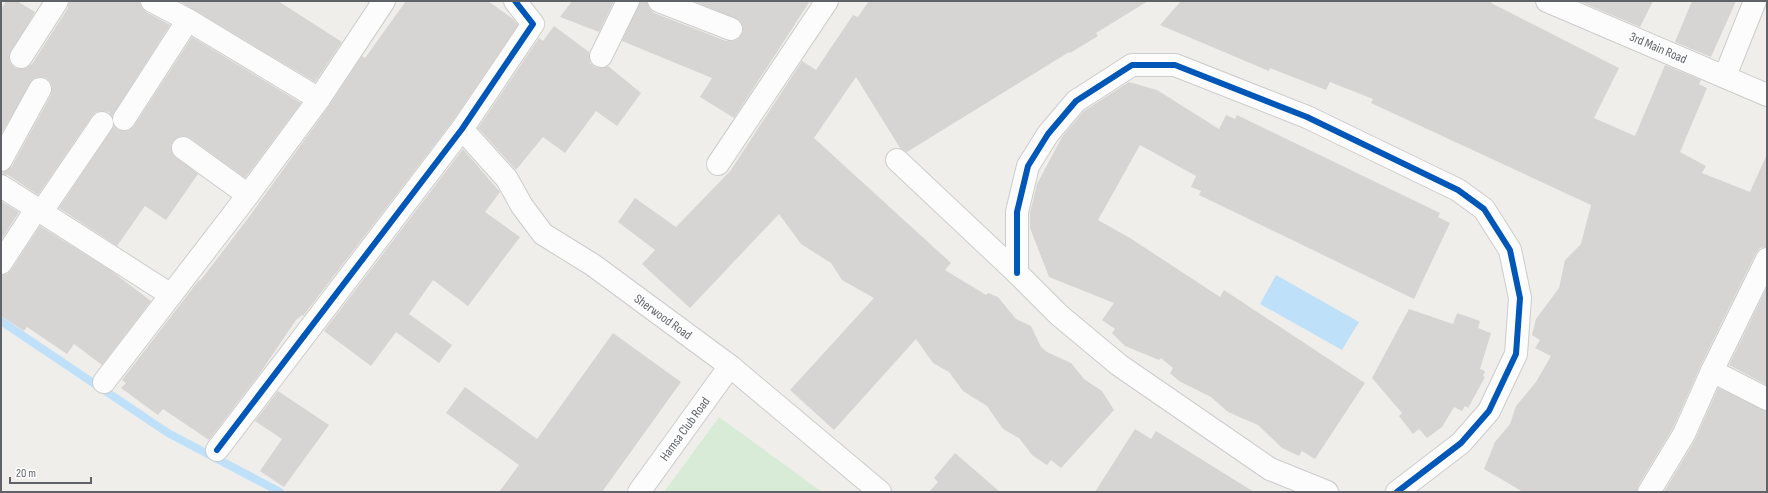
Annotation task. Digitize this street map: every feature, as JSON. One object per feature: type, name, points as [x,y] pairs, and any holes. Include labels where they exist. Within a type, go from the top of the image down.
[{"type":"street","points":[[21,57],[57,1]]},
{"type":"street","points":[[152,1],[188,20],[319,99]]},
{"type":"street","points":[[104,382],[248,195],[319,99],[384,1]]},
{"type":"street","points":[[217,450],[462,129],[533,24],[515,1]]},
{"type":"street","points":[[601,56],[628,1]]},
{"type":"street","points":[[659,1],[731,29]]},
{"type":"street","points":[[718,164],[827,1]]},
{"type":"street","name":"3rd Main Road","points":[[1548,1],[1591,9],[1725,76],[1767,95]]},
{"type":"street","points":[[1725,76],[1755,1]]},
{"type":"street","points":[[124,119],[188,20]]},
{"type":"street","points":[[1017,273],[1017,212],[1028,166],[1048,134],[1076,101],[1132,65],[1175,65],[1307,117],[1458,190],[1484,209],[1510,250],[1520,298],[1516,354],[1489,411],[1471,432],[1461,443],[1397,492]]},
{"type":"street","points":[[1,160],[40,89]]},
{"type":"street","points":[[1,263],[102,123]]},
{"type":"street","name":"Sherwood Road","points":[[462,129],[507,179],[522,206],[543,234],[592,265],[730,366],[880,492]]},
{"type":"street","points":[[182,148],[248,195]]},
{"type":"street","points":[[897,160],[1017,273],[1059,315],[1138,378],[1270,469],[1327,492]]},
{"type":"street","points":[[1,186],[170,295]]},
{"type":"street","points":[[1650,492],[1684,434],[1712,371],[1767,259]]},
{"type":"street","name":"Hamsa Club Road","points":[[639,492],[730,366]]},
{"type":"street","points":[[1712,371],[1767,399]]},
{"type":"green space","points":[[719,417],[822,492],[664,492]]},
{"type":"water","points":[[1276,275],[1359,322],[1342,350],[1260,304]]},
{"type":"building","points":[[6,1],[17,1],[35,12],[9,56],[10,63],[15,68],[20,69],[26,68],[32,64],[68,8],[69,1],[140,1],[141,7],[146,12],[170,25],[112,116],[109,112],[103,111],[96,112],[92,116],[38,195],[8,175],[1,174],[12,166],[51,95],[52,89],[51,83],[46,78],[39,77],[33,79],[1,134],[1,10]]},
{"type":"building","points":[[179,1],[278,1],[342,42],[315,82]]},
{"type":"building","points":[[406,1],[488,1],[513,19],[518,25],[452,122],[303,316],[302,315],[296,320],[260,373],[209,440],[163,409],[158,415],[121,388],[126,383],[122,380],[249,217],[329,106],[362,56],[365,58]]},
{"type":"building","points":[[572,1],[614,1],[599,32],[560,17]]},
{"type":"building","points":[[640,1],[647,1],[649,8],[654,13],[726,41],[733,41],[738,39],[742,34],[743,27],[740,21],[693,1],[810,1],[734,118],[700,97],[712,78],[622,41]]},
{"type":"building","points":[[869,1],[1148,1],[1096,33],[1098,36],[1070,53],[1069,52],[907,152],[900,148],[856,77],[814,138],[951,263],[945,270],[986,295],[988,293],[998,297],[1016,319],[1031,326],[1041,347],[1047,352],[1071,363],[1084,379],[1102,391],[1114,410],[1061,468],[1051,460],[1047,465],[1032,455],[1019,438],[1003,429],[987,406],[963,391],[949,372],[933,363],[916,339],[834,430],[790,390],[874,298],[842,280],[831,263],[801,244],[779,214],[690,308],[642,264],[655,250],[618,222],[635,198],[676,227],[731,170],[802,61],[816,70],[853,15],[858,17]]},
{"type":"building","points":[[1181,1],[1491,1],[1491,3],[1619,68],[1594,118],[1635,136],[1665,65],[1701,80],[1699,84],[1707,88],[1680,152],[1706,166],[1702,173],[1750,192],[1767,154],[1767,247],[1760,248],[1756,253],[1701,365],[1673,428],[1638,486],[1637,492],[1523,492],[1484,469],[1495,442],[1510,424],[1516,406],[1536,382],[1551,356],[1535,348],[1540,340],[1532,335],[1536,319],[1559,288],[1565,260],[1581,244],[1591,205],[1371,103],[1373,99],[1330,82],[1326,90],[1270,68],[1269,71],[1160,25]]},
{"type":"building","points":[[1579,1],[1653,1],[1640,27]]},
{"type":"building","points":[[1692,1],[1736,1],[1711,57],[1675,42]]},
{"type":"building","points":[[554,26],[589,52],[590,63],[595,67],[601,68],[608,66],[641,93],[617,126],[596,111],[565,153],[543,137],[516,170],[478,128],[539,38],[543,41]]},
{"type":"building","points":[[192,37],[301,103],[245,178],[190,138],[184,136],[178,137],[173,141],[171,146],[172,153],[198,174],[166,220],[145,206],[117,246],[59,208],[114,126],[118,130],[124,131],[130,130],[134,126]]},
{"type":"building","points":[[1129,82],[1157,90],[1219,129],[1226,115],[1235,119],[1237,115],[1440,213],[1438,217],[1450,223],[1414,299],[1199,195],[1201,191],[1191,187],[1196,176],[1140,145],[1098,220],[1130,238],[1220,297],[1224,290],[1365,383],[1315,459],[1302,451],[1299,456],[1282,448],[1258,425],[1228,412],[1211,397],[1179,381],[1170,373],[1173,368],[1161,358],[1159,360],[1125,346],[1112,333],[1115,329],[1102,320],[1114,303],[1049,277],[1030,228],[1030,213],[1037,184],[1062,137],[1084,111]]},
{"type":"building","points":[[463,149],[500,192],[485,212],[520,237],[468,306],[433,280],[409,314],[452,345],[439,363],[396,332],[371,366],[324,331]]},
{"type":"building","points":[[1,201],[19,212],[1,240]]},
{"type":"building","points":[[40,226],[110,270],[151,301],[102,365],[74,344],[67,354],[27,327],[24,331],[1,316],[1,275],[7,274],[11,270]]},
{"type":"building","points":[[1767,287],[1767,385],[1729,365]]},
{"type":"building","points":[[1409,309],[1453,324],[1457,313],[1480,321],[1478,328],[1491,333],[1480,369],[1485,371],[1483,376],[1485,377],[1468,408],[1465,406],[1462,411],[1454,407],[1442,427],[1427,438],[1419,429],[1413,434],[1399,416],[1402,413],[1372,378]]},
{"type":"building","points":[[613,333],[681,382],[602,492],[499,492],[519,465],[446,413],[465,387],[537,439]]},
{"type":"building","points":[[1718,388],[1767,411],[1767,492],[1664,492],[1695,440]]},
{"type":"building","points":[[278,391],[329,425],[284,487],[260,471],[282,439],[255,421]]},
{"type":"building","points":[[1135,429],[1151,439],[1156,431],[1254,492],[1095,492]]},
{"type":"building","points":[[955,453],[1000,492],[929,492],[938,482],[934,478]]},
{"type":"waterway","points":[[1,321],[168,433],[280,492]]},
{"type":"cycle path","points":[[217,450],[462,129],[533,24],[515,1]]},
{"type":"cycle path","points":[[1017,273],[1017,212],[1028,166],[1048,134],[1076,101],[1132,65],[1175,65],[1307,117],[1458,190],[1484,209],[1510,250],[1520,298],[1516,354],[1489,411],[1461,443],[1397,492]]}]
